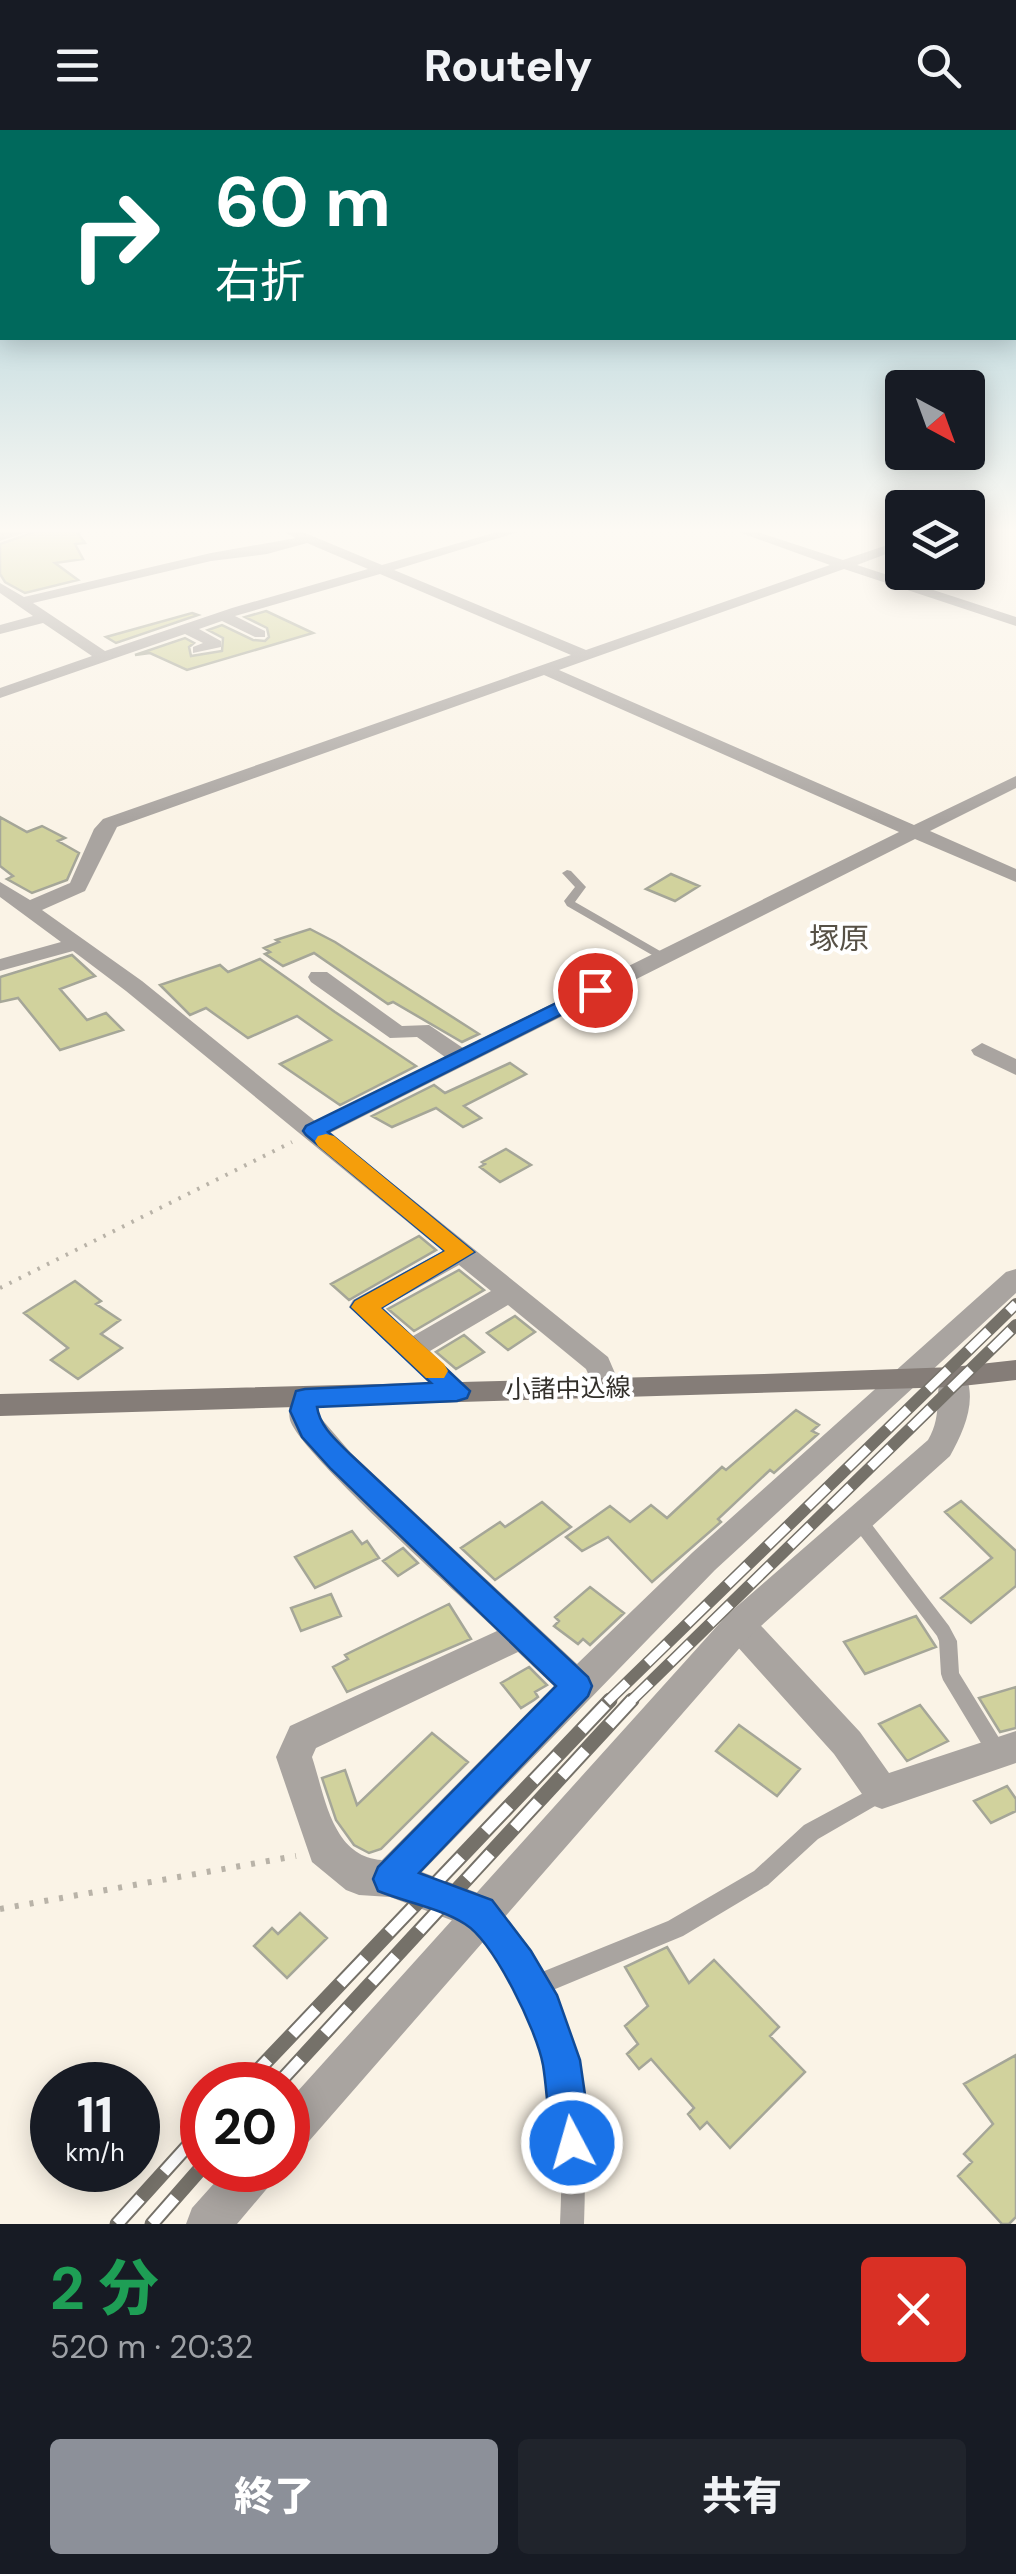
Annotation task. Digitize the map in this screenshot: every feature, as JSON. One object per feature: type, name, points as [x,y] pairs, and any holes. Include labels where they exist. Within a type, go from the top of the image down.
[{"type":"main road","name":"小諸中込線","points":[[0,1405],[953,1377],[1016,1370]]},
{"type":"street","points":[[55,626],[102,656]]},
{"type":"street","points":[[0,693],[192,626]]},
{"type":"street","points":[[243,626],[260,634]]},
{"type":"street","points":[[514,626],[586,656]]},
{"type":"street","points":[[29,908],[78,887],[103,829],[110,824],[672,626]]},
{"type":"street","points":[[185,628],[216,644],[198,650]]},
{"type":"street","points":[[545,670],[1016,876]]},
{"type":"street","points":[[314,1131],[1016,781]]},
{"type":"street","points":[[0,888],[78,944],[462,1252],[598,1364],[606,1386]]},
{"type":"street","points":[[0,965],[78,944]]},
{"type":"street","points":[[319,977],[398,1033],[421,1030],[459,1056]]},
{"type":"street","points":[[982,1050],[1016,1068]]},
{"type":"street","points":[[457,1391],[364,1307],[462,1252]]},
{"type":"street","points":[[390,1879],[576,1686],[704,1562],[1016,1278]]},
{"type":"street","points":[[410,1350],[510,1292]]},
{"type":"street","points":[[310,2107],[740,1625],[939,1448],[954,1424],[957,1403],[953,1377]]},
{"type":"street","points":[[305,1398],[303,1411],[311,1430],[576,1686]]},
{"type":"street","points":[[740,1625],[846,1743],[882,1792],[1006,1750]]},
{"type":"street","points":[[480,1912],[390,1879],[359,1876],[325,1850],[294,1757],[303,1737],[521,1635]]},
{"type":"street","points":[[208,2224],[236,2192]]},
{"type":"lane","points":[[567,874],[581,886],[569,901],[571,904],[663,957]]},
{"type":"lane","points":[[857,1518],[943,1631],[948,1641],[950,1674],[1006,1750]]},
{"type":"lane","points":[[532,1987],[675,1930],[761,1878],[811,1832],[882,1792]]},
{"type":"lane","points":[[480,1912],[544,2008],[561,2060],[570,2108],[575,2177],[572,2224]]},
{"type":"path","points":[[0,1288],[314,1131]]},
{"type":"path","points":[[0,1909],[325,1850]]},
{"type":"building","points":[[146,626],[167,626],[116,643],[106,637]]},
{"type":"building","points":[[223,626],[253,640],[265,641],[269,637],[262,626],[297,626],[313,633],[187,670],[150,653],[135,655],[185,638],[194,643],[189,647],[191,656],[222,651],[223,638],[208,630]]},
{"type":"building","points":[[0,817],[27,832],[42,826],[65,838],[58,841],[79,853],[67,880],[32,893],[7,879],[13,876],[0,866]]},
{"type":"building","points":[[671,874],[699,886],[675,901],[646,889]]},
{"type":"building","points":[[310,929],[479,1034],[462,1042],[393,1002],[388,1004],[314,953],[283,966],[265,954],[270,952],[264,948],[279,942],[276,940]]},
{"type":"building","points":[[72,955],[95,976],[60,989],[87,1020],[106,1013],[123,1030],[60,1050],[18,998],[0,1002],[0,977]]},
{"type":"building","points":[[260,959],[416,1066],[340,1105],[280,1064],[331,1040],[297,1016],[248,1038],[206,1008],[190,1015],[160,985],[220,965],[228,972]]},
{"type":"building","points":[[510,1063],[526,1074],[464,1106],[481,1118],[463,1127],[436,1108],[392,1127],[372,1116],[434,1085],[445,1093]]},
{"type":"building","points":[[506,1149],[531,1165],[500,1182],[480,1167]]},
{"type":"building","points":[[419,1236],[436,1250],[349,1300],[331,1284]]},
{"type":"building","points":[[459,1270],[484,1290],[414,1331],[388,1309]]},
{"type":"building","points":[[75,1281],[101,1301],[96,1304],[120,1320],[101,1334],[122,1348],[78,1379],[51,1360],[68,1348],[24,1313]]},
{"type":"building","points":[[515,1316],[535,1332],[508,1350],[487,1333]]},
{"type":"building","points":[[464,1335],[484,1352],[456,1369],[436,1352]]},
{"type":"building","points":[[796,1410],[819,1425],[812,1431],[818,1434],[774,1473],[770,1470],[718,1519],[721,1522],[652,1582],[608,1537],[582,1551],[566,1537],[610,1506],[630,1522],[651,1505],[667,1518],[722,1467],[726,1470]]},
{"type":"building","points":[[961,1501],[1016,1551],[1016,1586],[971,1623],[941,1598],[992,1558],[945,1512]]},
{"type":"building","points":[[542,1502],[571,1527],[495,1580],[461,1548],[500,1522],[505,1527]]},
{"type":"building","points":[[352,1531],[362,1544],[367,1541],[379,1558],[315,1588],[295,1557]]},
{"type":"building","points":[[403,1548],[418,1563],[398,1576],[383,1561]]},
{"type":"building","points":[[590,1587],[624,1613],[590,1645],[583,1639],[578,1644],[554,1626],[559,1621],[555,1617]]},
{"type":"building","points":[[331,1594],[341,1616],[301,1631],[291,1608]]},
{"type":"building","points":[[449,1604],[471,1639],[347,1692],[333,1667],[348,1659],[345,1655]]},
{"type":"building","points":[[916,1616],[936,1647],[865,1674],[844,1642]]},
{"type":"building","points":[[529,1667],[547,1685],[535,1692],[538,1697],[521,1708],[501,1683]]},
{"type":"building","points":[[1016,1687],[1016,1728],[1000,1732],[979,1698]]},
{"type":"building","points":[[920,1705],[948,1741],[907,1761],[879,1724]]},
{"type":"building","points":[[739,1725],[800,1769],[777,1796],[716,1751]]},
{"type":"building","points":[[432,1733],[468,1762],[381,1849],[369,1853],[354,1845],[336,1820],[322,1778],[345,1770],[357,1805]]},
{"type":"building","points":[[1007,1786],[1016,1799],[1016,1811],[991,1823],[974,1801]]},
{"type":"building","points":[[300,1913],[327,1938],[287,1978],[254,1946],[272,1928],[278,1934]]},
{"type":"building","points":[[667,1947],[689,1983],[714,1960],[779,2027],[770,2036],[805,2072],[730,2148],[707,2122],[700,2129],[688,2114],[694,2108],[651,2059],[639,2069],[627,2054],[638,2044],[625,2026],[648,2006],[625,1967]]},
{"type":"building","points":[[1016,2055],[1016,2217],[1009,2224],[1002,2224],[958,2176],[972,2162],[964,2154],[993,2124],[964,2084]]},
{"type":"railway","points":[[607,1702],[1016,1304]]},
{"type":"railway","points":[[632,1700],[1016,1325]]},
{"type":"railway","points":[[266,2062],[610,1700]]},
{"type":"railway","points":[[298,2062],[632,1700]]},
{"type":"railway","points":[[117,2224],[180,2154]]},
{"type":"railway","points":[[152,2224],[180,2192]]},
{"type":"slow traffic","points":[[326,1141],[462,1252],[364,1307],[435,1371]]},
{"type":"district","name":"塚原","points":[[839,939]]},
{"type":"route","points":[[572,2143],[561,2060],[544,2008],[519,1964],[480,1912],[390,1879],[576,1686],[340,1462],[311,1430],[303,1411],[305,1398],[457,1391],[364,1307],[462,1252],[314,1131],[595,990]]}]
